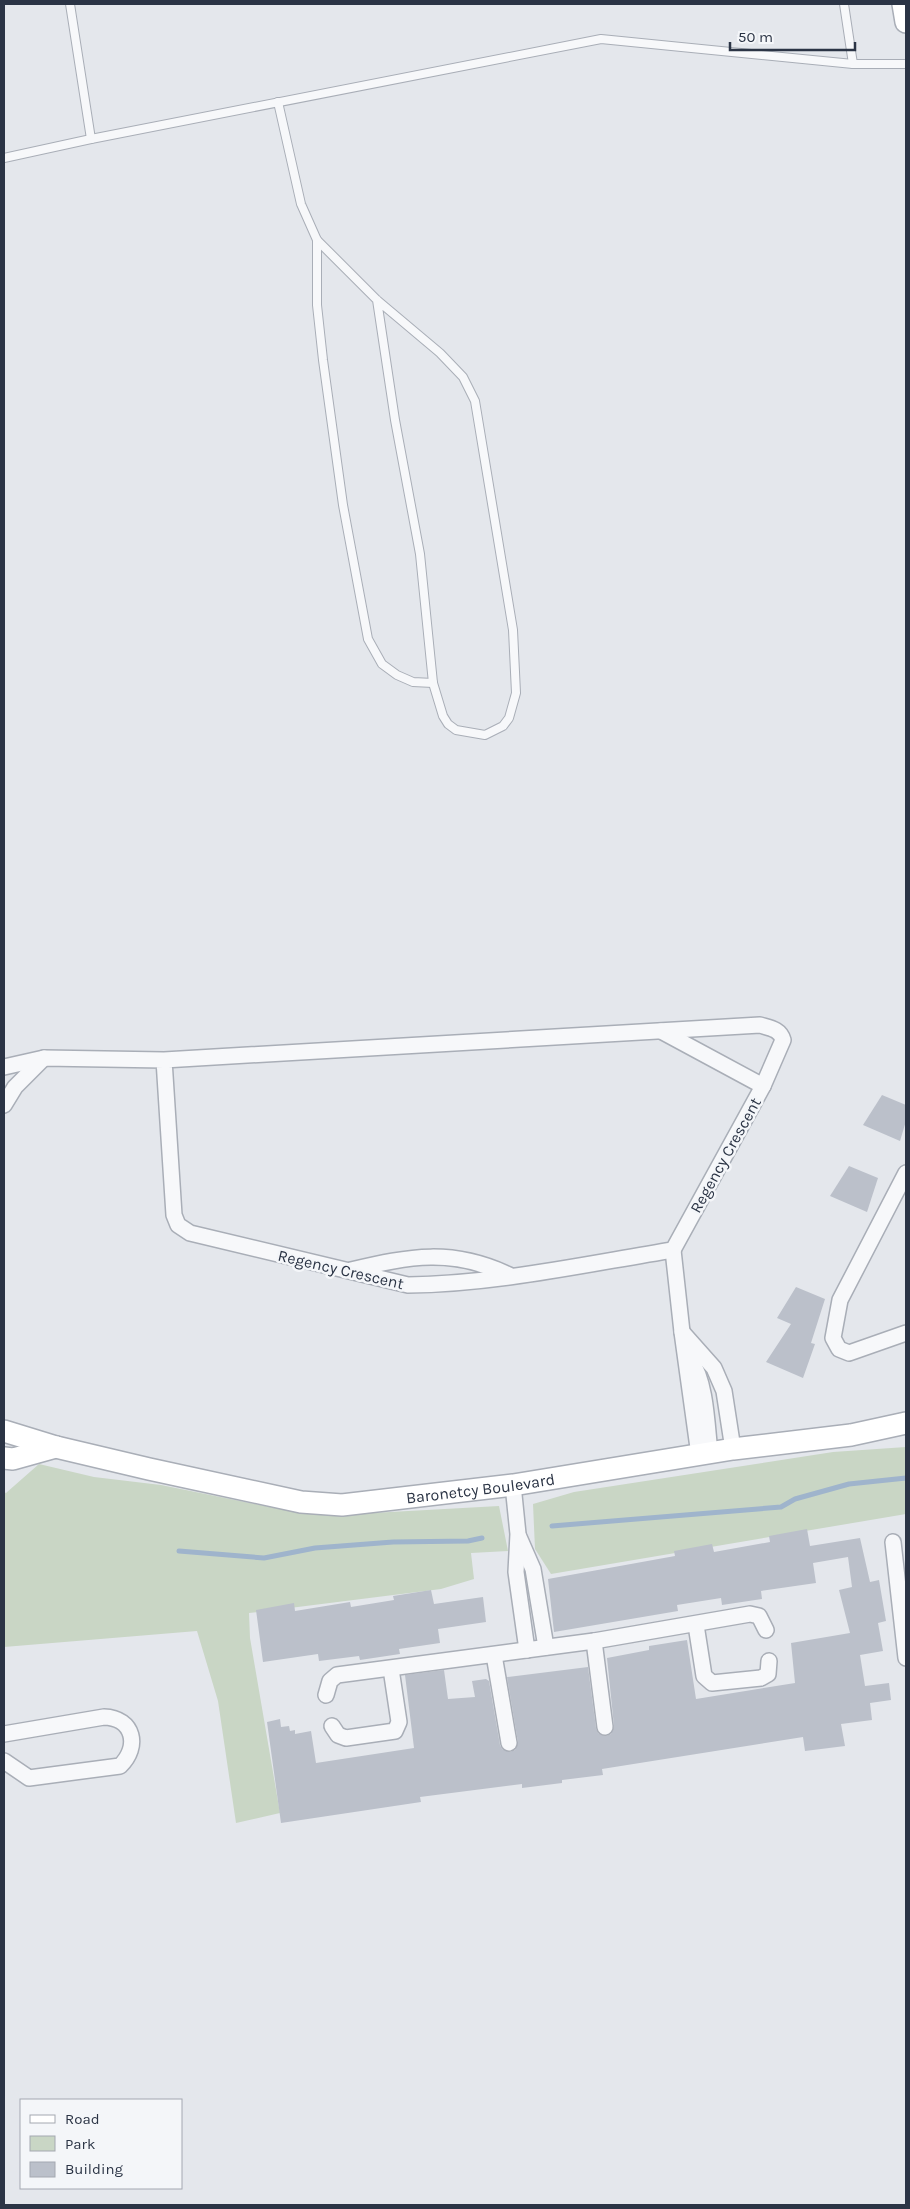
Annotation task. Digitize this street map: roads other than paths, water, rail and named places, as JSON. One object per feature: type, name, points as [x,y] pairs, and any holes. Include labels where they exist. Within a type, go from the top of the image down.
[{"type":"street","points":[[903,4],[906,22]]},
{"type":"street","name":"Regency Crescent","points":[[4,1067],[44,1058],[164,1060],[760,1025],[775,1029],[782,1036],[783,1040],[763,1086],[673,1250],[510,1276],[408,1286],[190,1233],[178,1225],[174,1215],[164,1060]]},
{"type":"street","name":"Regency Crescent","points":[[660,1030],[763,1086]]},
{"type":"street","points":[[4,1106],[15,1087],[44,1058]]},
{"type":"street","points":[[906,1173],[840,1300],[833,1338],[838,1349],[850,1353],[906,1333]]},
{"type":"street","points":[[673,1250],[684,1352],[696,1367],[700,1384],[705,1454]]},
{"type":"street","points":[[348,1271],[395,1259],[428,1256],[485,1264],[510,1276]]},
{"type":"street","points":[[682,1332],[714,1368],[724,1390],[733,1449]]},
{"type":"street","name":"Baronetcy Boulevard","points":[[4,1431],[56,1447],[301,1502],[342,1505],[513,1485],[733,1449],[851,1435],[906,1423]]},
{"type":"street","name":"Baronetcy Boulevard","points":[[4,1458],[56,1447]]},
{"type":"street","name":"Baronetcy Boulevard","points":[[4,1448],[29,1454]]},
{"type":"street","points":[[513,1485],[518,1534],[516,1572],[527,1650]]},
{"type":"street","points":[[518,1534],[533,1569],[546,1647]]},
{"type":"street","points":[[893,1542],[904,1625],[906,1658]]},
{"type":"street","points":[[326,1695],[330,1681],[337,1675],[494,1656],[755,1614],[759,1616],[766,1630]]},
{"type":"street","points":[[696,1625],[704,1676],[712,1683],[761,1678],[768,1674],[770,1661]]},
{"type":"street","points":[[594,1641],[605,1727]]},
{"type":"street","points":[[494,1656],[509,1744]]},
{"type":"street","points":[[332,1726],[338,1735],[346,1738],[395,1731],[399,1722],[391,1669]]},
{"type":"street","points":[[4,1734],[104,1717],[114,1717],[122,1721],[130,1732],[133,1747],[128,1758],[120,1766],[29,1778],[4,1761]]},
{"type":"lane","points":[[70,4],[90,138]]},
{"type":"lane","points":[[844,4],[853,64]]},
{"type":"lane","points":[[4,158],[90,138],[601,39],[853,64],[906,64]]},
{"type":"lane","points":[[278,102],[301,204],[317,240],[377,300],[440,353],[463,377],[475,401],[513,630],[515,702],[509,718],[497,731],[485,735],[469,734],[456,730],[448,724],[443,716],[433,683],[420,554],[395,420],[377,300]]},
{"type":"lane","points":[[317,240],[317,305],[323,360],[343,505],[368,639],[382,664],[396,675],[413,682],[433,683]]},
{"type":"waterway","points":[[552,1526],[781,1507],[795,1499],[849,1484],[906,1478]]},
{"type":"waterway","points":[[179,1551],[264,1558],[315,1548],[393,1542],[468,1541],[482,1538]]}]
